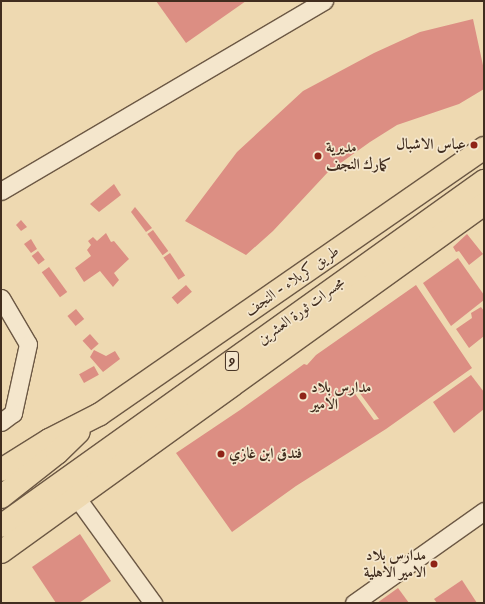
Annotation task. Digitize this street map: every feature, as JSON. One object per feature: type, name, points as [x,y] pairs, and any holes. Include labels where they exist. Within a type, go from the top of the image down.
[{"type":"highway","name":"طريق کربلاء - النجف","points":[[100,414],[484,148]]},
{"type":"highway","name":"مجسرات ثورة العشرين","points":[[1,526],[484,180]]},
{"type":"highway","points":[[1,552],[484,204]]},
{"type":"highway","points":[[1,470],[49,440],[100,414]]},
{"type":"highway","name":"9","points":[[1,497],[57,453],[100,414]]},
{"type":"street","points":[[1,191],[324,1]]},
{"type":"street","points":[[1,298],[28,344],[13,413],[1,422]]},
{"type":"street","points":[[77,498],[153,603]]},
{"type":"street","points":[[354,603],[484,511]]},
{"type":"building","points":[[156,1],[246,1],[186,43]]},
{"type":"building","points":[[473,19],[484,70],[484,89],[459,104],[397,125],[370,142],[328,172],[273,231],[246,255],[185,221],[237,152],[303,91],[374,53],[420,32]]},
{"type":"building","points":[[114,184],[121,195],[99,212],[90,204]]},
{"type":"building","points":[[135,207],[152,228],[146,232],[131,212]]},
{"type":"building","points":[[21,220],[27,227],[21,231],[16,225]]},
{"type":"building","points":[[153,230],[168,251],[163,255],[147,234]]},
{"type":"building","points":[[106,233],[111,242],[114,241],[129,259],[114,273],[119,280],[113,287],[100,271],[84,282],[75,268],[91,256],[87,250],[91,245],[88,241],[93,237],[97,241]]},
{"type":"building","points":[[467,234],[483,254],[469,265],[459,251],[456,252],[453,247]]},
{"type":"building","points":[[31,239],[37,249],[31,253],[24,244]]},
{"type":"building","points":[[38,251],[45,260],[38,265],[32,256]]},
{"type":"building","points":[[170,253],[185,275],[178,280],[163,257]]},
{"type":"building","points":[[458,258],[484,295],[484,300],[451,326],[423,283]]},
{"type":"building","points":[[49,267],[67,292],[60,297],[42,272]]},
{"type":"building","points":[[186,285],[192,292],[178,304],[172,297]]},
{"type":"building","points":[[416,285],[472,368],[386,429],[296,486],[232,532],[176,453],[240,410],[304,364],[307,365],[316,355]],"holes":[[[356,388],[379,419],[374,420],[353,391]]]},
{"type":"building","points":[[481,307],[484,311],[484,336],[469,348],[456,329],[472,318],[471,313]]},
{"type":"building","points":[[76,309],[84,319],[76,326],[67,316]]},
{"type":"building","points":[[90,334],[99,344],[91,350],[83,341]]},
{"type":"building","points":[[94,350],[106,356],[115,351],[120,359],[103,372],[90,357]]},
{"type":"building","points":[[94,366],[99,375],[84,383],[79,374]]},
{"type":"building","points":[[471,375],[484,392],[484,409],[454,433],[433,402]]},
{"type":"building","points":[[80,534],[111,581],[79,603],[56,603],[32,567]]},
{"type":"building","points":[[462,580],[477,603],[437,603],[434,599]]},
{"type":"building","points":[[398,588],[409,603],[377,603]]},
{"type":"place","name":"عباس الاشبال","points":[[474,145]]},
{"type":"place","name":"مديرية كمارك النجف","points":[[318,156]]},
{"type":"place","name":"مدارس بلاد الامير","points":[[303,396]]},
{"type":"place","name":"فندق ابن غازي","points":[[221,454]]},
{"type":"place","name":"مدارس بلاد الامير الاهلية","points":[[434,564]]}]
